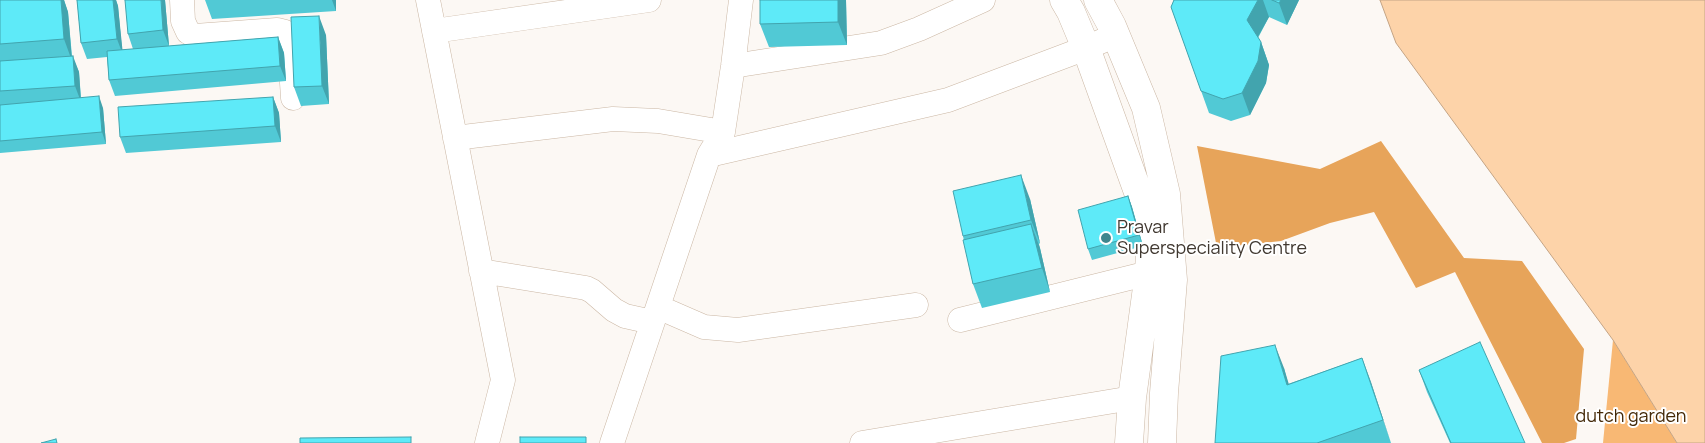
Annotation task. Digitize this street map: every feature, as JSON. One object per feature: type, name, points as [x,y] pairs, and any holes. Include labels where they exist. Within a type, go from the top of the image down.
[{"type":"street","points":[[182,0],[183,21],[188,32],[195,36],[277,30],[285,32],[289,38],[293,98]]},
{"type":"street","points":[[428,0],[503,380],[487,443]]},
{"type":"street","points":[[434,31],[649,0]]},
{"type":"street","points":[[612,443],[709,155],[723,132],[734,66],[741,0]]},
{"type":"street","points":[[734,66],[881,43],[919,29],[983,0]]},
{"type":"street","points":[[1064,0],[1086,48],[1142,203],[1150,252],[1149,273],[1132,398],[1129,443]]},
{"type":"street","points":[[1098,0],[1116,35],[1146,108],[1166,194],[1173,280],[1162,443]]},
{"type":"street","points":[[709,155],[948,100],[1116,35]]},
{"type":"street","points":[[455,138],[613,119],[658,121],[723,132]]},
{"type":"street","points":[[481,272],[586,288],[592,290],[614,310],[625,316],[655,314],[704,327],[738,330],[916,305]]},
{"type":"street","points":[[960,320],[1149,273]]},
{"type":"street","points":[[862,443],[1132,398]]},
{"type":"green space","name":"dutch garden","points":[[1613,340],[1677,443],[1603,443]]},
{"type":"shaded area","points":[[1380,0],[1705,0],[1705,443],[1677,443],[1613,340],[1396,43]]},
{"type":"shaded area","points":[[1381,141],[1464,258],[1522,261],[1584,349],[1576,439],[1564,443],[1542,443],[1455,272],[1416,288],[1374,212],[1330,223],[1281,241],[1217,248],[1197,146],[1320,169]]},
{"type":"building","points":[[0,0],[61,0],[64,39],[0,44]]},
{"type":"building","points":[[77,0],[113,0],[117,39],[81,43]]},
{"type":"building","points":[[125,0],[161,0],[163,30],[128,34]]},
{"type":"building","points":[[760,0],[838,0],[838,22],[760,24]]},
{"type":"building","points":[[1174,0],[1258,0],[1247,20],[1261,42],[1258,61],[1242,93],[1223,99],[1201,91],[1171,7]]},
{"type":"building","points":[[319,16],[322,86],[294,87],[291,17]]},
{"type":"building","points":[[278,37],[280,66],[109,80],[107,51]]},
{"type":"building","points":[[73,56],[75,86],[0,91],[0,61]]},
{"type":"building","points":[[99,96],[102,132],[0,141],[0,105]]},
{"type":"building","points":[[273,97],[275,126],[120,137],[118,107]]},
{"type":"building","points":[[1021,175],[1031,220],[963,236],[953,191]]},
{"type":"building","points":[[1128,196],[1139,235],[1088,249],[1078,210]]},
{"type":"building","points":[[1031,224],[1042,268],[973,284],[963,240]]},
{"type":"building","points":[[1480,342],[1525,443],[1451,443],[1419,370]]},
{"type":"building","points":[[1275,345],[1287,385],[1362,358],[1383,420],[1317,443],[1215,443],[1221,356]]},
{"type":"building","points":[[411,437],[411,443],[300,443],[300,438]]},
{"type":"building","points":[[520,437],[586,437],[586,443],[520,443]]},
{"type":"building","points":[[56,439],[57,443],[41,443]]},
{"type":"place","name":"Pravar Superspeciality Centre","points":[[1106,238]]}]
